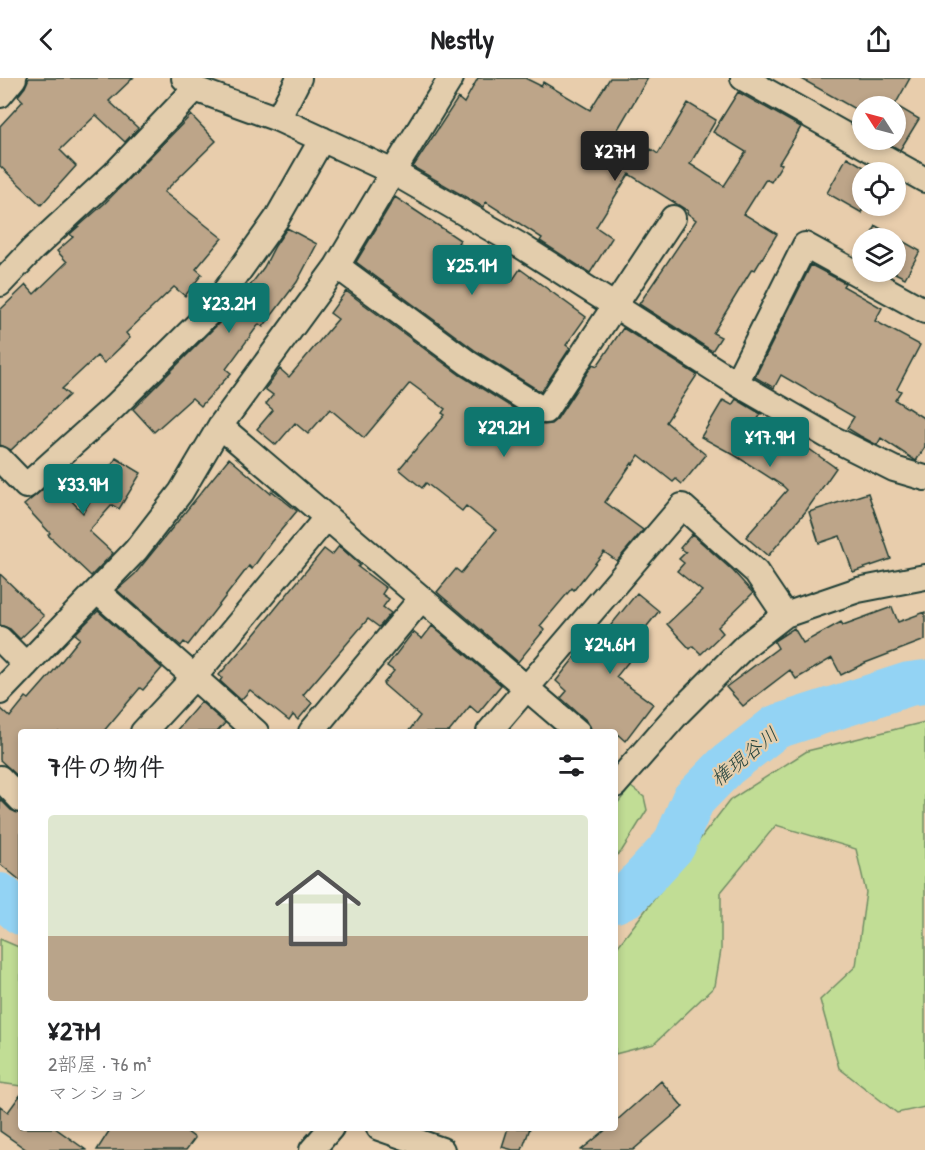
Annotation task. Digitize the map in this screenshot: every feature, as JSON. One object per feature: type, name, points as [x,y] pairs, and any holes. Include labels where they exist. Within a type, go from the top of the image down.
[{"type":"street","points":[[0,95],[14,78]]},
{"type":"street","points":[[278,119],[299,78]]},
{"type":"street","points":[[0,692],[98,592],[181,492],[220,426],[337,266],[452,78]]},
{"type":"street","points":[[743,78],[925,180]]},
{"type":"street","points":[[0,284],[33,249],[114,173],[189,83],[278,119],[393,172],[521,246],[736,383],[828,436],[894,469],[925,478]]},
{"type":"street","points":[[0,459],[26,486],[114,407],[210,312],[277,218],[322,139]]},
{"type":"street","points":[[337,266],[468,363],[545,411],[673,218]]},
{"type":"street","points":[[736,383],[805,245],[925,311]]},
{"type":"street","points":[[220,426],[574,729]]},
{"type":"street","points":[[492,729],[682,506],[756,572],[785,615]]},
{"type":"street","points":[[146,729],[195,676],[327,517]]},
{"type":"street","points":[[619,773],[745,646],[785,615],[858,590],[925,577]]},
{"type":"street","points":[[98,592],[253,729]]},
{"type":"street","points":[[313,729],[421,599]]},
{"type":"street","points":[[0,639],[26,665]]},
{"type":"street","points":[[0,778],[18,797]]},
{"type":"street","points":[[312,1150],[328,1131]]},
{"type":"street","points":[[388,1131],[442,1150]]},
{"type":"green space","points":[[925,722],[925,1107],[897,1113],[839,1068],[820,1000],[856,966],[866,892],[856,849],[776,825],[721,892],[721,950],[715,986],[654,1044],[618,1053],[618,946],[730,800],[807,751]]},
{"type":"green space","points":[[631,787],[644,797],[647,810],[618,854],[618,802]]},
{"type":"green space","points":[[0,939],[18,947],[18,1086],[0,1083]]},
{"type":"building","points":[[29,78],[133,78],[109,101],[138,128],[125,142],[96,115],[60,150],[76,166],[41,205],[0,166],[0,126],[23,101],[18,96]]},
{"type":"building","points":[[478,78],[525,78],[541,86],[543,82],[590,110],[610,78],[648,78],[615,134],[648,154],[651,149],[658,154],[688,103],[716,120],[690,164],[724,186],[746,152],[713,132],[738,92],[801,127],[779,163],[782,164],[771,182],[766,179],[744,214],[777,234],[755,270],[752,269],[713,333],[721,337],[712,351],[639,304],[696,220],[687,213],[688,211],[629,174],[596,227],[612,238],[590,273],[540,241],[542,238],[486,202],[483,207],[413,167],[458,98],[464,103]]},
{"type":"building","points":[[800,78],[910,78],[900,96],[852,96],[852,107]]},
{"type":"building","points":[[906,111],[919,119],[906,140]]},
{"type":"building","points":[[191,115],[216,141],[164,192],[222,238],[196,269],[202,274],[185,296],[174,287],[126,333],[130,338],[104,363],[97,356],[62,389],[69,395],[11,450],[0,445],[0,310],[26,285],[34,294],[67,262],[57,251],[73,237],[70,234],[105,203]]},
{"type":"building","points":[[847,157],[855,162],[852,162],[852,207],[827,193]]},
{"type":"building","points":[[395,197],[460,240],[458,243],[512,281],[520,269],[586,317],[566,345],[570,348],[541,392],[476,351],[356,262]]},
{"type":"building","points":[[287,228],[317,244],[297,282],[263,327],[259,324],[226,369],[231,373],[201,406],[192,398],[154,432],[133,409],[220,322],[229,310],[231,311],[264,267]]},
{"type":"building","points":[[906,243],[920,251],[906,276]]},
{"type":"building","points":[[811,265],[845,283],[843,286],[882,308],[875,321],[920,345],[897,389],[901,391],[895,400],[925,419],[925,447],[916,461],[881,438],[877,445],[847,428],[854,417],[781,375],[774,388],[755,377]]},
{"type":"building","points":[[346,291],[460,375],[537,423],[544,425],[551,424],[557,419],[593,364],[597,366],[623,328],[697,375],[666,422],[706,455],[682,484],[676,479],[673,482],[639,455],[605,502],[643,530],[617,561],[604,552],[574,590],[572,588],[540,626],[544,630],[518,662],[437,592],[456,569],[461,573],[496,530],[466,506],[462,511],[426,483],[422,488],[399,469],[445,415],[442,413],[445,409],[410,383],[364,438],[330,409],[308,434],[295,423],[276,445],[257,429],[273,410],[266,404],[273,395],[265,389],[280,369],[289,377],[338,319],[330,313]]},
{"type":"building","points":[[736,399],[761,414],[756,422],[805,454],[809,449],[836,468],[806,511],[768,556],[746,537],[787,490],[736,456],[701,437],[723,400],[732,405]]},
{"type":"building","points":[[116,458],[141,473],[119,509],[112,505],[89,531],[113,553],[91,576],[48,535],[50,533],[24,505],[53,481],[83,513]]},
{"type":"building","points":[[229,458],[270,493],[272,491],[297,511],[252,569],[249,566],[188,645],[184,642],[181,646],[117,590],[135,574]]},
{"type":"building","points":[[868,493],[891,559],[853,572],[840,536],[819,543],[809,512]]},
{"type":"building","points":[[692,534],[733,571],[753,593],[718,627],[723,633],[701,654],[693,646],[690,649],[667,624],[702,591],[677,571],[684,563],[679,559],[686,552],[680,548]]},
{"type":"building","points":[[339,546],[360,565],[358,567],[386,588],[382,594],[389,599],[383,607],[391,613],[379,627],[368,619],[303,695],[312,703],[298,720],[293,715],[289,721],[250,690],[241,700],[220,681],[222,678],[219,675],[324,549],[332,555]]},
{"type":"building","points":[[0,574],[44,616],[20,639],[10,629],[0,625]]},
{"type":"building","points":[[637,593],[659,611],[632,645],[638,650],[616,677],[653,704],[625,741],[618,735],[618,729],[591,729],[587,721],[561,698],[567,691],[556,681],[575,657],[578,659],[600,632],[603,635]]},
{"type":"building","points":[[892,607],[898,622],[925,612],[925,640],[865,663],[841,675],[832,658],[796,679],[790,670],[743,706],[726,687],[778,648],[774,641],[794,628],[803,643],[841,622],[843,625]]},
{"type":"building","points":[[98,611],[162,668],[143,690],[140,688],[106,729],[18,729],[18,776],[0,760],[0,708],[10,717],[26,697],[29,699],[80,638],[75,634]]},
{"type":"building","points":[[432,626],[501,685],[478,713],[470,706],[451,729],[410,729],[420,716],[383,684],[394,671],[387,666],[413,632],[422,639]]},
{"type":"building","points":[[201,702],[225,723],[220,729],[178,729]]},
{"type":"building","points":[[0,799],[11,810],[18,813],[18,879],[0,864]]},
{"type":"building","points":[[661,1081],[683,1107],[633,1150],[581,1150],[604,1131],[618,1131],[618,1119]]},
{"type":"building","points":[[18,1098],[18,1131],[59,1131],[86,1150],[27,1150],[0,1131],[0,1106],[8,1112]]},
{"type":"building","points":[[109,1131],[186,1131],[195,1138],[186,1150],[97,1150]]},
{"type":"building","points":[[507,1131],[529,1131],[522,1150],[502,1147]]},
{"type":"waterway","name":"権現谷川","points":[[618,900],[628,895],[674,845],[693,800],[726,766],[776,727],[909,684],[925,682]]},
{"type":"waterway","name":"権現谷川","points":[[0,895],[18,910]]}]
